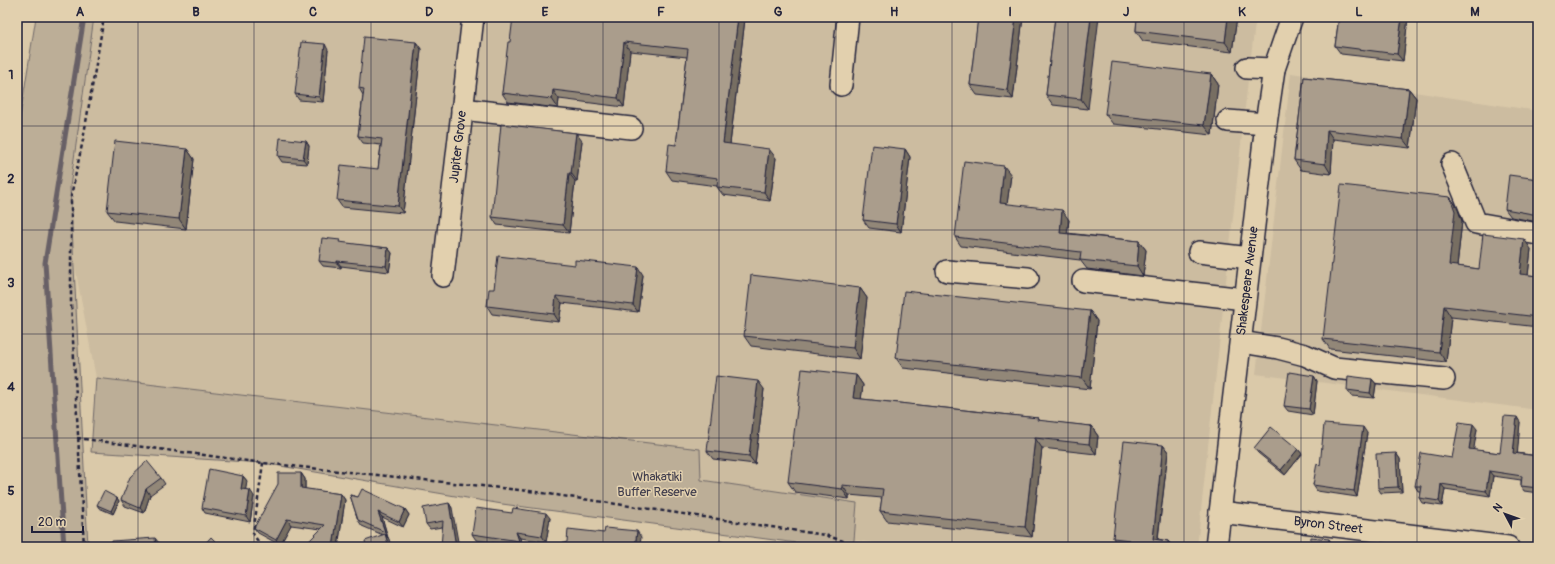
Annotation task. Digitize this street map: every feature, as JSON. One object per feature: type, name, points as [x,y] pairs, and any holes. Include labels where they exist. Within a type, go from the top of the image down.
[{"type":"street","name":"Jupiter Grove","points":[[443,276],[473,17]]},
{"type":"street","points":[[841,85],[848,17]]},
{"type":"street","name":"Shakespeare Avenue","points":[[1216,547],[1266,124],[1274,69],[1292,17]]},
{"type":"street","points":[[1247,68],[1274,69]]},
{"type":"street","points":[[462,109],[631,128]]},
{"type":"street","points":[[1228,121],[1266,124]]},
{"type":"street","points":[[1452,164],[1476,223],[1538,234]]},
{"type":"street","points":[[1199,252],[1250,258]]},
{"type":"street","points":[[947,271],[1028,278]]},
{"type":"street","points":[[1083,282],[1245,299]]},
{"type":"street","points":[[1241,342],[1278,348],[1305,355],[1334,368],[1444,379]]},
{"type":"street","name":"Byron Street","points":[[1220,512],[1508,547]]},
{"type":"path","points":[[17,39],[22,17]]},
{"type":"path","points":[[84,547],[71,303],[71,196],[83,140],[104,17]]},
{"type":"path","points":[[77,438],[263,463],[529,491],[825,535],[852,544],[869,547]]},
{"type":"path","points":[[262,547],[253,534],[263,463]]},
{"type":"shaded area","points":[[94,17],[1256,17],[1197,547],[1169,547],[1109,541],[1109,547],[896,547],[854,540],[857,503],[700,480],[700,449],[96,378],[66,219]]},
{"type":"shaded area","points":[[1291,73],[1538,111],[1538,410],[1256,374]]},
{"type":"green space","points":[[36,17],[94,17],[70,187],[88,547],[20,547],[17,505],[17,136]]},
{"type":"green space","name":"Whakatiki Buffer Reserve","points":[[96,378],[700,449],[701,480],[857,503],[854,540],[852,547],[827,547],[502,504],[263,463],[91,452]]},
{"type":"building","points":[[513,17],[738,17],[723,143],[769,149],[764,192],[717,187],[718,178],[666,171],[669,144],[676,145],[688,49],[624,42],[618,98],[553,90],[552,99],[502,93],[508,42],[510,42]]},
{"type":"building","points":[[978,17],[1016,17],[1007,90],[970,85]]},
{"type":"building","points":[[1055,17],[1091,17],[1081,99],[1046,95]]},
{"type":"building","points":[[1137,17],[1228,17],[1225,42],[1136,31]]},
{"type":"building","points":[[1339,17],[1402,17],[1397,54],[1335,46]]},
{"type":"building","points":[[364,37],[416,42],[398,206],[337,200],[341,165],[378,169],[382,139],[358,136],[364,89],[359,88]]},
{"type":"building","points":[[301,42],[325,44],[319,97],[295,94]]},
{"type":"building","points":[[1112,62],[1211,74],[1204,125],[1105,114]]},
{"type":"building","points":[[1304,77],[1409,89],[1403,139],[1327,130],[1325,164],[1294,160]]},
{"type":"building","points":[[501,124],[576,133],[571,173],[569,173],[563,225],[492,217]]},
{"type":"building","points":[[280,138],[306,141],[303,159],[278,156]]},
{"type":"building","points":[[115,141],[187,149],[179,219],[107,211]]},
{"type":"building","points":[[872,145],[905,149],[896,224],[863,220]]},
{"type":"building","points":[[964,161],[1004,166],[1000,203],[1062,210],[1060,233],[1139,241],[1137,266],[1080,260],[1081,252],[955,237]]},
{"type":"building","points":[[1509,175],[1538,179],[1538,215],[1505,209]]},
{"type":"building","points":[[1341,185],[1450,197],[1455,211],[1449,265],[1479,269],[1483,234],[1524,239],[1520,274],[1538,276],[1538,317],[1444,306],[1439,352],[1323,339]]},
{"type":"building","points":[[322,238],[340,240],[339,242],[388,248],[386,266],[337,261],[337,263],[319,261]]},
{"type":"building","points":[[498,256],[575,265],[575,260],[638,267],[633,305],[556,296],[554,314],[487,306],[489,289],[494,289]]},
{"type":"building","points":[[751,275],[860,288],[853,348],[744,336]]},
{"type":"building","points":[[904,291],[1090,311],[1082,378],[896,358]]},
{"type":"building","points":[[802,369],[856,375],[853,398],[1038,418],[1037,420],[1091,426],[1089,444],[1035,438],[1025,527],[880,511],[883,489],[842,485],[842,489],[788,482]]},
{"type":"building","points":[[1289,372],[1314,376],[1309,409],[1284,406]]},
{"type":"building","points":[[716,376],[758,381],[749,456],[707,451]]},
{"type":"building","points":[[1348,376],[1372,379],[1370,393],[1347,390]]},
{"type":"building","points":[[1504,416],[1517,417],[1513,453],[1538,456],[1538,488],[1521,486],[1522,476],[1489,471],[1486,491],[1441,484],[1439,501],[1419,498],[1421,486],[1415,486],[1421,453],[1452,458],[1459,422],[1473,424],[1469,449],[1500,453]]},
{"type":"building","points":[[1324,424],[1363,427],[1354,491],[1313,485],[1317,463],[1320,466]]},
{"type":"building","points":[[1271,427],[1298,449],[1281,470],[1254,448]]},
{"type":"building","points":[[1124,441],[1163,445],[1153,539],[1168,541],[1168,547],[1129,547],[1130,540],[1113,538]]},
{"type":"building","points":[[1396,453],[1398,487],[1378,488],[1376,454]]},
{"type":"building","points":[[147,461],[161,478],[146,489],[140,508],[121,500],[130,477]]},
{"type":"building","points":[[209,469],[243,476],[241,489],[250,490],[246,516],[202,508]]},
{"type":"building","points":[[278,473],[301,473],[301,488],[341,494],[333,547],[303,547],[325,525],[287,519],[276,540],[254,528],[278,484]]},
{"type":"building","points":[[362,489],[405,509],[399,522],[378,512],[385,532],[358,520],[350,495],[358,497]]},
{"type":"building","points":[[104,491],[117,498],[111,511],[97,505]]},
{"type":"building","points":[[449,503],[456,547],[441,547],[443,521],[426,524],[423,508]]},
{"type":"building","points":[[476,508],[512,513],[513,508],[546,513],[542,536],[516,532],[519,541],[472,534]]},
{"type":"building","points":[[605,528],[637,531],[635,547],[551,547],[567,542],[568,529],[604,533]]},
{"type":"building","points":[[385,534],[389,547],[365,547],[365,541]]},
{"type":"building","points":[[211,537],[221,547],[202,547]]},
{"type":"building","points":[[1311,537],[1329,539],[1328,547],[1310,547]]},
{"type":"building","points":[[155,538],[156,547],[112,547],[112,541]]},
{"type":"building","points":[[719,541],[740,543],[739,547],[719,547]]},
{"type":"building","points":[[1275,544],[1280,547],[1273,547]]},
{"type":"waterway","points":[[64,547],[45,263],[84,17]]}]
